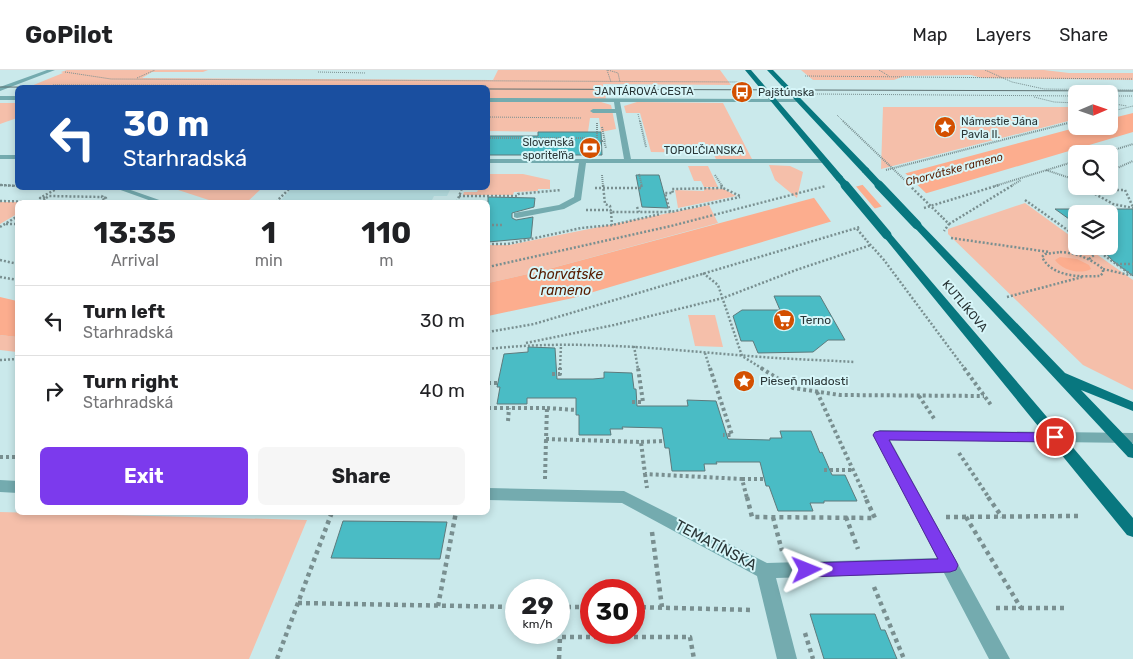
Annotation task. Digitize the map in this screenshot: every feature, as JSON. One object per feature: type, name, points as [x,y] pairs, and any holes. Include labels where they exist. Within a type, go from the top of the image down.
[{"type":"main road","points":[[748,70],[775,101]]},
{"type":"main road","points":[[770,70],[800,102]]},
{"type":"main road","name":"KUTLÍKOVA","points":[[775,101],[1133,530]]},
{"type":"main road","name":"KUTLÍKOVA","points":[[800,102],[1057,373],[1126,438],[1133,453]]},
{"type":"main road","points":[[1057,373],[1100,394],[1133,407]]},
{"type":"street","points":[[0,89],[52,70]]},
{"type":"street","points":[[0,98],[15,98]]},
{"type":"street","name":"JANTÁROVÁ CESTA","points":[[490,100],[800,102]]},
{"type":"street","points":[[617,101],[628,161]]},
{"type":"street","points":[[593,111],[619,111]]},
{"type":"street","points":[[0,157],[15,158]]},
{"type":"street","name":"TOPOĽČIANSKA","points":[[490,160],[825,161]]},
{"type":"street","points":[[517,216],[561,207],[578,198],[583,161]]},
{"type":"street","points":[[125,190],[155,200]]},
{"type":"street","points":[[1000,659],[880,435],[1126,438]]},
{"type":"street","points":[[0,486],[15,487]]},
{"type":"street","name":"TEMATÍNSKA","points":[[490,494],[624,497],[765,571],[950,565]]},
{"type":"street","points":[[765,571],[786,659]]},
{"type":"path","points":[[136,79],[155,70]]},
{"type":"path","points":[[612,86],[608,70],[618,73],[621,86]]},
{"type":"path","points":[[879,70],[890,77]]},
{"type":"path","points":[[985,70],[1023,86],[1044,89],[1133,90]]},
{"type":"path","points":[[329,76],[333,71]]},
{"type":"path","points":[[65,72],[105,78],[136,79],[738,82]]},
{"type":"path","points":[[318,72],[366,72],[362,76]]},
{"type":"path","points":[[805,76],[1133,79]]},
{"type":"path","points":[[490,86],[494,86]]},
{"type":"path","points":[[822,101],[815,94],[1068,96]]},
{"type":"path","points":[[1031,96],[1045,101],[1068,102]]},
{"type":"path","points":[[1118,96],[1133,96]]},
{"type":"path","points":[[1118,104],[1132,106]]},
{"type":"path","points":[[1118,110],[1132,106]]},
{"type":"path","points":[[835,114],[942,218]]},
{"type":"path","points":[[490,117],[587,118]]},
{"type":"path","points":[[887,170],[1068,122]]},
{"type":"path","points":[[602,127],[608,149]]},
{"type":"path","points":[[490,138],[596,138],[597,132]]},
{"type":"path","points":[[596,141],[604,141]]},
{"type":"path","points":[[1118,149],[1133,144]]},
{"type":"path","points":[[604,188],[642,188],[639,172],[661,172],[657,161]]},
{"type":"path","points":[[1118,168],[1133,161]]},
{"type":"path","points":[[916,210],[1068,163]]},
{"type":"path","points":[[601,168],[605,204],[610,206],[612,225]]},
{"type":"path","points":[[1046,170],[1068,177]]},
{"type":"path","points":[[714,173],[723,188]]},
{"type":"path","points":[[949,224],[1026,177]]},
{"type":"path","points":[[0,185],[15,186]]},
{"type":"path","points":[[490,267],[671,226],[829,185]]},
{"type":"path","points":[[459,196],[517,196],[518,194],[542,194],[542,190],[579,188]]},
{"type":"path","points":[[625,188],[626,193]]},
{"type":"path","points":[[490,244],[508,244],[581,228],[612,225],[740,197],[723,188],[672,188],[673,192],[665,192],[671,212]]},
{"type":"path","points":[[46,198],[40,198],[54,190]]},
{"type":"path","points":[[278,200],[288,190]]},
{"type":"path","points":[[458,200],[461,190]]},
{"type":"path","points":[[1100,195],[1124,209],[1133,208],[1125,190],[1118,190]]},
{"type":"path","points":[[43,200],[49,196],[102,197]]},
{"type":"path","points":[[1025,200],[1068,230]]},
{"type":"path","points":[[0,201],[15,201]]},
{"type":"path","points":[[638,207],[639,212]]},
{"type":"path","points":[[611,212],[671,212]]},
{"type":"path","points":[[0,227],[15,218]]},
{"type":"path","points":[[5,224],[15,224]]},
{"type":"path","points":[[490,332],[534,324],[860,227]]},
{"type":"path","points":[[946,237],[1063,252],[1089,259],[1103,269],[1133,276],[1102,255]]},
{"type":"path","points":[[867,241],[990,405]]},
{"type":"path","points":[[490,350],[614,324],[723,298],[796,270],[871,245]]},
{"type":"path","points":[[1052,252],[1042,257],[1049,266],[1064,273],[1082,277]]},
{"type":"path","points":[[1089,259],[1094,255]]},
{"type":"path","points":[[0,260],[15,263]]},
{"type":"path","points":[[1116,264],[1133,264]]},
{"type":"path","points":[[1007,298],[1082,277],[1100,276],[1103,273],[1103,269]]},
{"type":"path","points":[[702,273],[718,284],[742,356],[794,388],[840,395],[984,396]]},
{"type":"path","points":[[0,277],[15,280]]},
{"type":"path","points":[[518,345],[634,346],[742,356],[855,362]]},
{"type":"path","points":[[552,374],[560,374],[561,345]]},
{"type":"path","points":[[632,402],[643,402],[634,346]]},
{"type":"path","points":[[705,353],[732,435],[723,435]]},
{"type":"path","points":[[0,359],[15,360]]},
{"type":"path","points":[[490,383],[498,383]]},
{"type":"path","points":[[742,479],[752,517],[875,518],[817,392]]},
{"type":"path","points":[[918,396],[948,436],[1002,517]]},
{"type":"path","points":[[490,408],[576,410]]},
{"type":"path","points":[[508,421],[509,408]]},
{"type":"path","points":[[544,496],[547,408]]},
{"type":"path","points":[[546,439],[664,442]]},
{"type":"path","points":[[641,442],[662,607]]},
{"type":"path","points":[[0,457],[15,457]]},
{"type":"path","points":[[824,470],[853,470]]},
{"type":"path","points":[[645,474],[764,479]]},
{"type":"path","points":[[277,659],[331,515]]},
{"type":"path","points":[[438,606],[455,515]]},
{"type":"path","points":[[942,517],[1078,516]]},
{"type":"path","points":[[966,517],[1021,608]]},
{"type":"path","points":[[298,603],[505,606]]},
{"type":"path","points":[[645,607],[748,609],[776,614]]},
{"type":"path","points":[[972,607],[1068,608]]},
{"type":"path","points":[[559,659],[560,637],[690,637],[694,659]]},
{"type":"shaded area","points":[[67,70],[208,70],[203,72],[152,72],[142,78],[493,80],[498,70],[720,70],[731,85],[603,84],[606,99],[490,99],[490,85],[33,85],[63,73],[61,72]]},
{"type":"shaded area","points":[[801,70],[1044,70],[1069,73],[1133,73],[1133,80],[982,78],[971,75],[904,76],[894,80],[813,80]]},
{"type":"shaded area","points":[[490,102],[601,102],[611,105],[616,129],[601,132],[599,118],[590,118],[588,132],[562,132],[561,136],[555,136],[554,132],[490,131]]},
{"type":"shaded area","points":[[637,102],[723,103],[752,159],[716,159],[713,153],[651,152],[640,113],[626,113],[624,106]]},
{"type":"shaded area","points":[[0,103],[15,103],[15,119],[0,124]]},
{"type":"shaded area","points":[[883,107],[1068,107],[1068,121],[881,169]]},
{"type":"shaded area","points":[[769,165],[790,166],[803,172],[797,198],[775,180]]},
{"type":"shaded area","points":[[688,166],[708,166],[718,187],[704,187],[701,181],[694,181]]},
{"type":"shaded area","points":[[490,174],[523,174],[550,180],[550,189],[514,192],[513,195],[463,195],[464,192],[477,192],[478,190],[490,190]]},
{"type":"shaded area","points":[[704,188],[724,189],[736,196],[678,208],[675,190],[704,191]]},
{"type":"shaded area","points":[[178,190],[260,190],[249,200],[209,200]]},
{"type":"shaded area","points":[[290,190],[450,190],[447,196],[434,196],[432,200],[281,200]]},
{"type":"shaded area","points":[[0,202],[15,202],[15,215],[0,224]]},
{"type":"shaded area","points":[[1025,203],[1068,234],[1068,255],[1098,255],[1133,280],[1133,390],[1083,365],[948,234],[948,229]]},
{"type":"shaded area","points":[[709,205],[718,223],[541,271],[490,283],[490,245],[509,245]]},
{"type":"shaded area","points":[[688,315],[715,315],[723,347],[695,346]]},
{"type":"shaded area","points":[[0,335],[15,337],[15,352],[0,350]]},
{"type":"shaded area","points":[[0,512],[15,512],[15,515],[115,515],[307,520],[249,659],[0,659]]},
{"type":"water","name":"Chorvátske rameno","points":[[1133,113],[1133,132],[1089,145],[1068,145],[1068,151],[573,298],[490,316],[490,283],[541,271],[1068,130],[1068,135],[1118,135],[1118,117]]},
{"type":"water","points":[[1060,257],[1077,259],[1089,265],[1091,269],[1082,272],[1067,269],[1055,260]]},
{"type":"water","points":[[0,297],[15,301],[15,337],[0,335]]},
{"type":"pier","points":[[903,171],[928,195],[883,208],[861,183]]},
{"type":"pier","points":[[854,184],[876,210],[832,223],[812,195]]},
{"type":"building","points":[[538,132],[601,132],[602,155],[490,155],[490,136],[538,136]]},
{"type":"building","points":[[636,175],[659,175],[668,208],[642,207]]},
{"type":"building","points":[[488,197],[535,198],[534,207],[512,213],[512,218],[516,220],[533,217],[531,238],[490,242],[490,200],[488,200]]},
{"type":"building","points":[[1055,209],[1068,209],[1068,218]]},
{"type":"building","points":[[1118,209],[1133,209],[1133,276],[1107,255],[1118,255]]},
{"type":"building","name":"Terno","points":[[774,296],[820,296],[845,340],[828,340],[813,352],[758,353],[753,341],[741,341],[733,316],[742,310],[780,310]]},
{"type":"building","points":[[528,347],[555,348],[557,379],[604,378],[604,372],[632,373],[634,389],[636,389],[637,406],[688,406],[687,400],[716,401],[728,439],[770,440],[770,438],[782,438],[780,431],[811,431],[832,475],[845,475],[857,501],[810,503],[813,511],[778,511],[769,486],[766,486],[760,462],[716,462],[717,464],[704,464],[705,471],[672,471],[669,448],[665,448],[662,428],[622,427],[623,429],[610,429],[611,435],[579,435],[579,415],[576,415],[576,398],[527,398],[527,404],[497,404],[500,387],[497,387],[504,354],[528,352]]},
{"type":"building","points":[[343,521],[447,522],[440,559],[331,558]]},
{"type":"building","points":[[810,614],[875,614],[881,630],[885,630],[897,659],[824,659]]},
{"type":"tram line","points":[[0,87],[15,87]]},
{"type":"tram line","points":[[490,89],[1133,91]]},
{"type":"place","name":"Pajštúnska","points":[[742,92]]},
{"type":"place","name":"Námestie Jána Pavla II.","points":[[945,127]]},
{"type":"place","name":"Slovenská sporiteľňa","points":[[590,148]]},
{"type":"place","name":"Terno","points":[[784,320]]},
{"type":"place","name":"Pieseň mladosti","points":[[744,381]]},
{"type":"route","points":[[807,570],[950,565],[880,435],[1055,437]]}]
